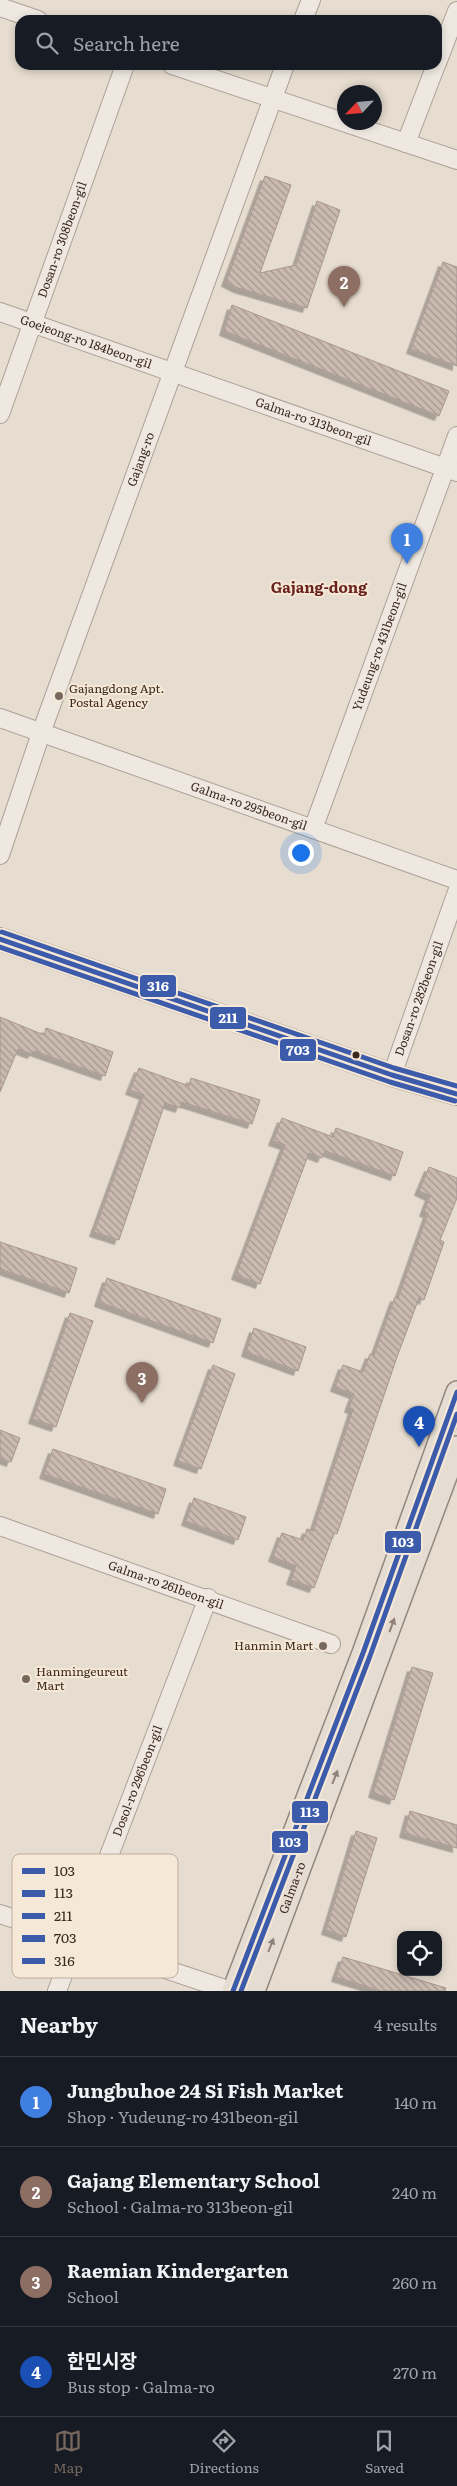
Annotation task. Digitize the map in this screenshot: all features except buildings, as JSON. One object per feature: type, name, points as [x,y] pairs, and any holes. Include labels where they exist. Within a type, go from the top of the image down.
[{"type":"main road","points":[[0,939],[392,1075],[457,1094]]},
{"type":"main road","name":"Galma-ro","points":[[232,1991],[362,1653],[457,1392]]},
{"type":"main road","name":"Galma-ro","points":[[254,1991],[457,1447]]},
{"type":"street","points":[[305,15],[311,0]]},
{"type":"street","points":[[0,7],[23,15]]},
{"type":"street","points":[[442,51],[457,11]]},
{"type":"street","name":"Dosan-ro 308beon-gil","points":[[0,414],[123,70]]},
{"type":"street","points":[[187,70],[457,160]]},
{"type":"street","name":"Gajang-ro","points":[[0,854],[41,734],[171,373],[283,70]]},
{"type":"street","points":[[406,143],[435,70]]},
{"type":"street","name":"Goejeong-ro 184beon-gil","points":[[0,312],[171,373]]},
{"type":"street","name":"Galma-ro 313beon-gil","points":[[171,373],[451,470]]},
{"type":"street","name":"Yudeung-ro 431beon-gil","points":[[313,829],[451,470],[457,436]]},
{"type":"street","name":"Galma-ro 295beon-gil","points":[[0,718],[457,880]]},
{"type":"street","name":"Dosan-ro 282beon-gil","points":[[392,1075],[457,892]]},
{"type":"street","name":"Galma-ro 261beon-gil","points":[[0,1526],[208,1598],[331,1644]]},
{"type":"street","name":"Dosol-ro 296beon-gil","points":[[110,1854],[208,1598]]},
{"type":"street","points":[[0,1914],[12,1918]]},
{"type":"street","points":[[178,1973],[232,1991]]},
{"type":"street","name":"Dosol-ro 296beon-gil","points":[[57,1991],[62,1978]]},
{"type":"transit line","name":"316","points":[[2,932],[394,1068],[457,1086]]},
{"type":"transit line","name":"211","points":[[0,939],[392,1075],[457,1094]]},
{"type":"transit line","name":"703","points":[[0,947],[390,1082],[455,1101]]},
{"type":"transit line","name":"103","points":[[233,1991],[363,1653],[457,1392]]},
{"type":"transit line","name":"113","points":[[241,1991],[370,1656],[457,1414]]},
{"type":"place","name":"Gajang Elementary School","points":[[344,307]]},
{"type":"place","name":"Jungbuhoe 24 Si Fish Market","points":[[407,564]]},
{"type":"place","name":"Gajangdong Apt. Postal Agency","points":[[59,696]]},
{"type":"place","name":"Raemian Kindergarten","points":[[142,1403]]},
{"type":"place","name":"한민시장","points":[[419,1447]]},
{"type":"place","name":"Hanmin Mart","points":[[323,1646]]},
{"type":"place","name":"Hanmingeureut Mart","points":[[26,1679]]},
{"type":"district","name":"Gajang-dong","points":[[319,588]]}]
